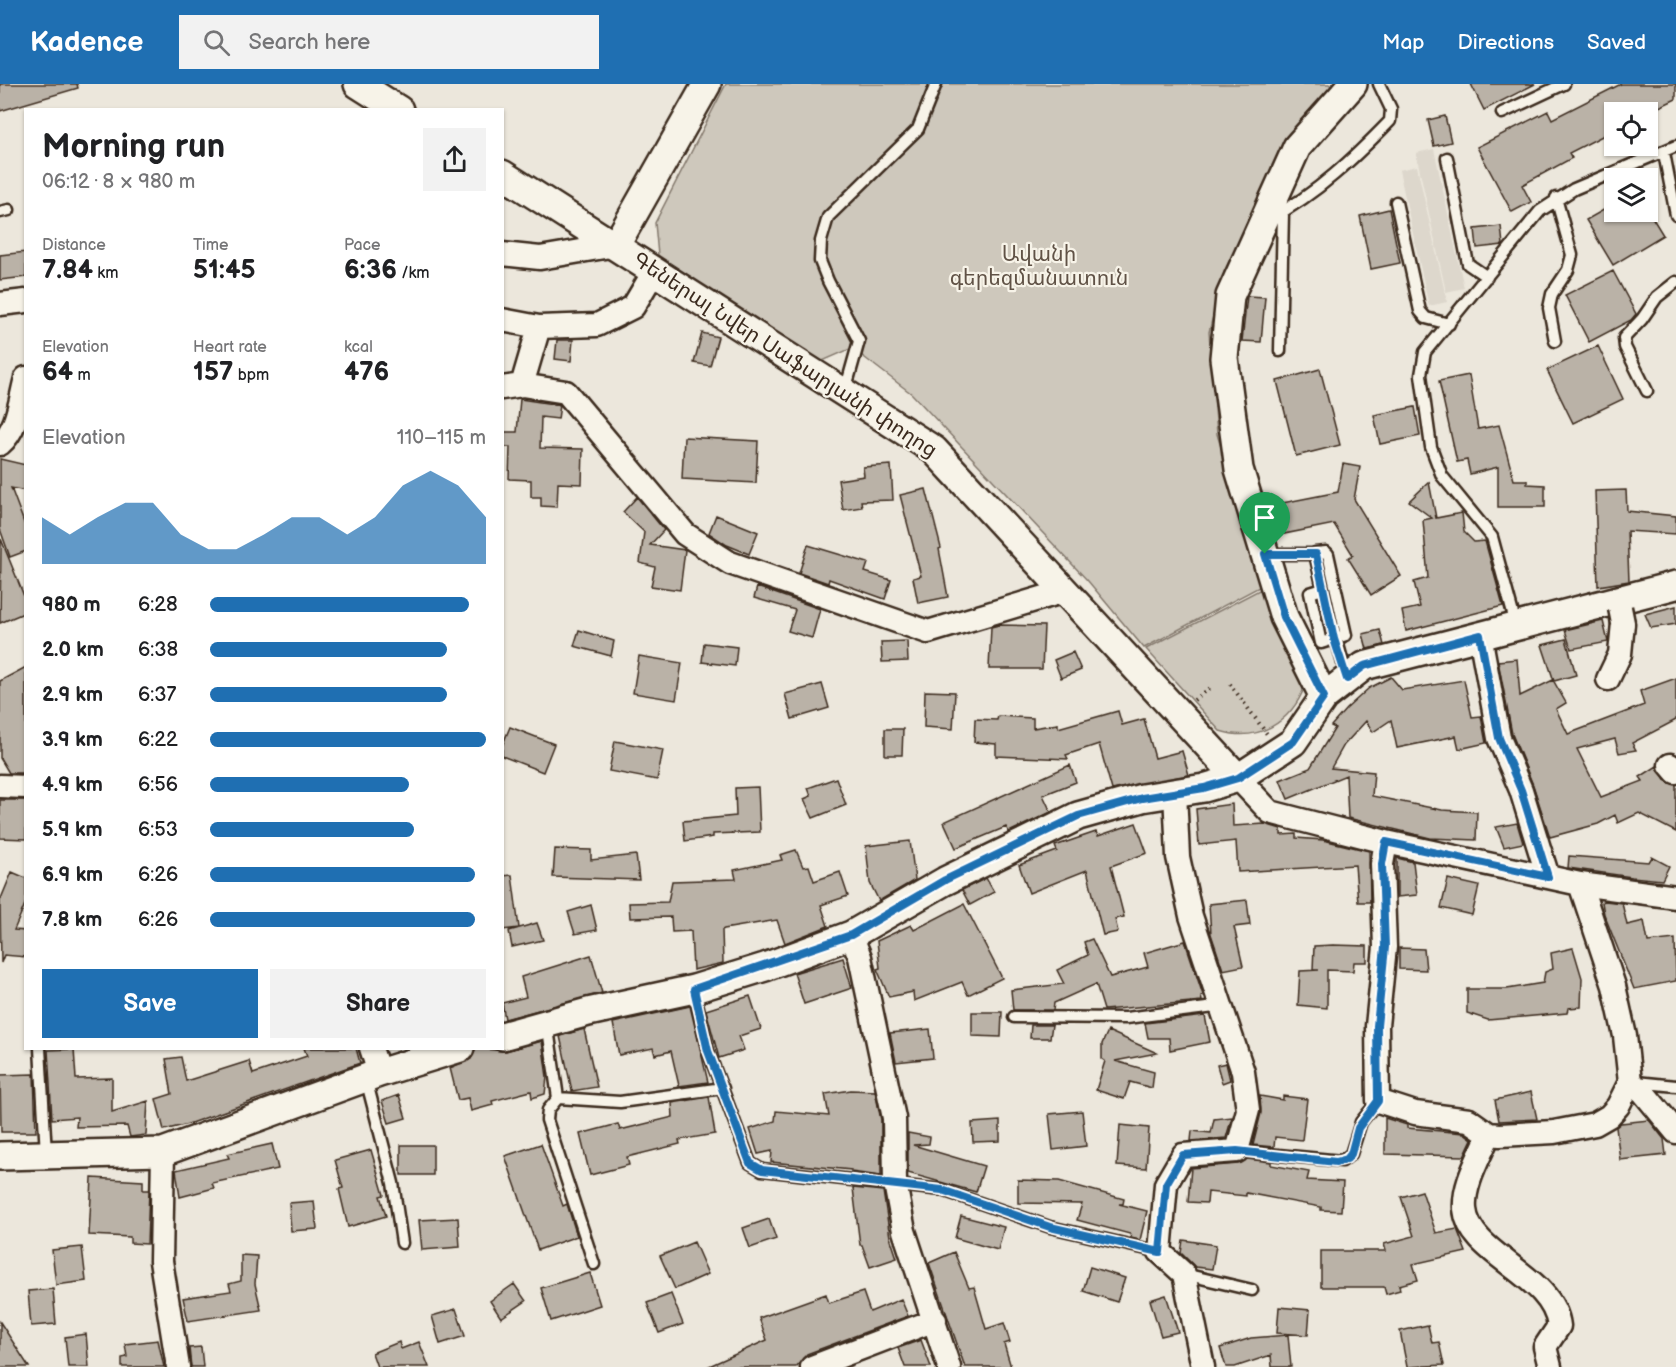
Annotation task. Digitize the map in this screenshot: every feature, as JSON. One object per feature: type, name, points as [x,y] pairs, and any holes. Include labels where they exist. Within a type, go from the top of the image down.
[{"type":"street","points":[[358,84],[396,108]]},
{"type":"street","points":[[504,254],[540,258],[616,245],[707,84]]},
{"type":"street","points":[[1324,697],[1284,617],[1239,469],[1224,358],[1230,296],[1273,217],[1297,147],[1353,84]]},
{"type":"street","name":"Գեներալ Նվեր Սաֆարյանի փողոց","points":[[504,175],[934,450],[1238,778]]},
{"type":"street","points":[[504,320],[539,327],[597,325],[633,307],[655,270]]},
{"type":"street","points":[[0,304],[24,301]]},
{"type":"street","points":[[539,327],[512,387],[566,392],[685,534],[730,563],[928,632],[1065,591]]},
{"type":"street","points":[[0,444],[10,436],[24,386]]},
{"type":"street","points":[[504,1035],[547,1022],[694,989],[851,935],[945,880],[1078,816],[1142,798],[1204,788],[1238,778],[1293,742],[1324,697],[1364,666],[1516,625],[1620,610],[1676,585]]},
{"type":"street","points":[[1608,679],[1620,654],[1620,610]]},
{"type":"street","points":[[1480,635],[1499,738],[1521,790],[1548,877]]},
{"type":"street","points":[[1238,778],[1270,812],[1386,842],[1580,884],[1676,897]]},
{"type":"street","points":[[0,786],[24,787]]},
{"type":"street","points":[[1175,792],[1179,857],[1191,916],[1223,1006],[1243,1072],[1248,1110],[1237,1151],[1183,1155],[1166,1184],[1160,1252],[1184,1274],[1203,1367]]},
{"type":"street","points":[[1386,842],[1382,864],[1385,947],[1377,1026],[1378,1101],[1415,1113],[1469,1119],[1490,1134],[1554,1132],[1595,1124],[1609,1116],[1618,1106],[1630,1082],[1625,1036],[1614,986],[1580,884]]},
{"type":"street","points":[[851,935],[860,957],[894,1118],[895,1183],[904,1231],[949,1367]]},
{"type":"street","points":[[0,1156],[162,1152],[372,1067],[451,1050]]},
{"type":"street","points":[[1630,1082],[1643,1092],[1676,1132]]},
{"type":"street","points":[[1490,1134],[1471,1177],[1465,1210],[1474,1229],[1491,1250],[1531,1280],[1552,1305],[1559,1326],[1545,1347],[1550,1367]]},
{"type":"street","points":[[162,1152],[161,1261],[178,1367]]},
{"type":"street","points":[[812,1367],[935,1320]]},
{"type":"lane","points":[[844,392],[859,342],[820,261],[821,241],[828,217],[918,129],[936,84]]},
{"type":"lane","points":[[1280,351],[1273,217],[1301,203],[1357,154],[1390,121],[1391,109],[1379,84]]},
{"type":"lane","points":[[1502,113],[1564,84]]},
{"type":"lane","points":[[1516,625],[1492,537],[1442,476],[1431,447],[1422,375],[1425,352],[1540,211],[1556,198],[1676,146]]},
{"type":"lane","points":[[1664,153],[1676,215]]},
{"type":"lane","points":[[1447,158],[1468,264],[1487,277]]},
{"type":"lane","points":[[1555,341],[1549,308],[1552,294],[1568,270],[1572,255],[1556,198]]},
{"type":"lane","points":[[1396,202],[1420,311],[1426,318],[1449,324]]},
{"type":"lane","points":[[1647,391],[1624,338],[1642,319],[1657,297],[1676,282]]},
{"type":"lane","points":[[1265,554],[1315,553],[1328,554],[1346,635],[1321,643],[1311,595],[1311,591],[1323,589],[1315,553]]},
{"type":"lane","points":[[1334,639],[1347,679]]},
{"type":"lane","points":[[694,989],[708,1051],[750,1163],[762,1170],[942,1190],[1050,1227],[1160,1252]]},
{"type":"lane","points":[[1014,1017],[1126,1018],[1223,1006]]},
{"type":"lane","points":[[547,1022],[558,1098],[548,1110],[547,1120],[594,1264]]},
{"type":"lane","points":[[40,1050],[46,1155]]},
{"type":"lane","points":[[372,1067],[402,1243]]},
{"type":"lane","points":[[1630,1082],[1676,1086]]},
{"type":"lane","points":[[558,1098],[620,1102],[723,1088]]},
{"type":"lane","points":[[1237,1151],[1342,1161],[1351,1154],[1361,1122],[1378,1101]]},
{"type":"lane","points":[[1184,1274],[1252,1290]]},
{"type":"path","points":[[1230,684],[1281,752]]},
{"type":"shaded area","points":[[1434,149],[1464,288],[1446,292],[1416,153]]},
{"type":"shaded area","points":[[1417,166],[1447,302],[1429,306],[1399,170]]},
{"type":"green space","name":"Ավանի գերեզմանատուն","points":[[726,84],[1329,84],[1335,90],[1254,211],[1224,272],[1209,332],[1217,434],[1263,585],[1144,648],[1088,581],[912,394],[852,348],[818,363],[658,255],[655,223]]},
{"type":"green space","points":[[1263,588],[1305,686],[1291,710],[1271,727],[1247,734],[1220,731],[1146,649]]},
{"type":"building","points":[[0,84],[77,84],[78,88],[0,111]]},
{"type":"building","points":[[1471,84],[1535,84],[1484,110]]},
{"type":"building","points":[[1621,84],[1676,84],[1676,99],[1658,108],[1658,102],[1604,102],[1604,135],[1569,153],[1572,158],[1522,185],[1531,202],[1512,212],[1477,147],[1548,111],[1552,119]]},
{"type":"building","points":[[1445,116],[1451,142],[1434,146],[1428,120]]},
{"type":"building","points":[[1389,209],[1400,263],[1371,269],[1360,216]]},
{"type":"building","points":[[1604,210],[1604,222],[1655,222],[1663,235],[1613,265],[1586,220]]},
{"type":"building","points":[[1501,226],[1503,245],[1477,248],[1475,229]]},
{"type":"building","points":[[24,252],[24,277],[0,280],[0,255]]},
{"type":"building","points":[[1613,271],[1636,314],[1631,320],[1589,342],[1565,295]]},
{"type":"building","points":[[1247,296],[1265,297],[1261,342],[1242,341]]},
{"type":"building","points":[[702,333],[718,337],[710,366],[694,363]]},
{"type":"building","points":[[557,340],[573,340],[571,361],[555,359]]},
{"type":"building","points":[[1598,346],[1623,399],[1573,423],[1547,370]]},
{"type":"building","points":[[1320,369],[1340,445],[1296,456],[1277,381]]},
{"type":"building","points":[[1469,375],[1478,429],[1499,425],[1514,480],[1527,480],[1527,484],[1545,485],[1545,507],[1498,507],[1498,467],[1470,474],[1467,460],[1457,462],[1439,381]]},
{"type":"building","points":[[520,399],[560,405],[558,419],[541,417],[540,448],[583,449],[582,484],[558,483],[557,507],[541,506],[541,497],[531,497],[531,480],[509,479],[510,447],[504,447],[504,432],[517,432]]},
{"type":"building","points":[[1415,407],[1420,436],[1380,444],[1374,415]]},
{"type":"building","points":[[684,437],[758,441],[756,483],[682,479]]},
{"type":"building","points":[[0,459],[24,465],[24,491],[11,488],[24,523],[24,552],[10,557],[0,529]]},
{"type":"building","points":[[1343,464],[1360,467],[1354,499],[1401,576],[1371,595],[1348,558],[1353,555],[1334,524],[1284,534],[1277,504],[1338,492]]},
{"type":"building","points":[[891,465],[893,500],[861,501],[862,507],[843,510],[838,480],[864,476],[863,467]]},
{"type":"building","points":[[1429,482],[1436,518],[1462,513],[1464,532],[1474,542],[1485,541],[1503,606],[1406,631],[1402,611],[1420,607],[1414,582],[1428,578],[1423,520],[1432,518],[1409,501]]},
{"type":"building","points":[[926,489],[941,548],[939,549],[948,597],[918,603],[913,578],[921,576],[900,495]]},
{"type":"building","points":[[1626,490],[1627,511],[1676,516],[1676,534],[1627,531],[1629,581],[1598,586],[1595,491]]},
{"type":"building","points":[[637,497],[664,530],[650,545],[685,550],[680,590],[651,586],[655,567],[640,563],[644,532],[623,512]]},
{"type":"building","points":[[716,515],[758,532],[749,554],[727,545],[709,533]]},
{"type":"building","points":[[1,539],[24,596],[24,613],[0,623]]},
{"type":"building","points":[[808,545],[868,563],[865,572],[891,580],[885,599],[829,579],[828,583],[799,573]]},
{"type":"building","points":[[757,587],[820,609],[812,638],[788,631],[795,610],[754,598]]},
{"type":"building","points":[[1676,606],[1676,624],[1651,628],[1645,614]]},
{"type":"building","points":[[1603,621],[1608,642],[1571,649],[1565,630]]},
{"type":"building","points":[[999,625],[1044,626],[1042,669],[989,669],[991,627]]},
{"type":"building","points":[[579,630],[614,641],[611,656],[574,646]]},
{"type":"building","points":[[1380,630],[1384,645],[1367,649],[1363,634]]},
{"type":"building","points":[[1566,639],[1576,675],[1554,681],[1542,645]]},
{"type":"building","points":[[907,641],[908,661],[882,662],[881,642]]},
{"type":"building","points":[[704,643],[737,647],[735,666],[702,662]]},
{"type":"building","points":[[1073,652],[1081,670],[1061,678],[1054,660]]},
{"type":"building","points":[[639,656],[682,663],[676,700],[633,693]]},
{"type":"building","points":[[1517,659],[1520,696],[1553,680],[1566,703],[1556,709],[1568,734],[1644,705],[1640,691],[1676,678],[1676,720],[1632,743],[1636,750],[1619,753],[1615,739],[1577,749],[1601,797],[1643,781],[1640,777],[1657,766],[1666,781],[1676,785],[1676,832],[1639,813],[1618,823],[1615,815],[1598,824],[1550,837],[1533,785],[1512,734],[1498,661]]},
{"type":"building","points":[[24,668],[24,773],[9,773],[0,758],[0,681]]},
{"type":"building","points":[[1391,677],[1402,690],[1464,680],[1472,717],[1481,716],[1486,743],[1459,749],[1456,736],[1397,748],[1391,720],[1373,732],[1366,721],[1344,745],[1331,768],[1374,772],[1372,796],[1442,810],[1477,812],[1476,840],[1430,838],[1348,818],[1346,775],[1288,799],[1280,780],[1310,768],[1335,728],[1331,726],[1346,709],[1369,688]]},
{"type":"building","points":[[822,684],[829,708],[792,719],[785,694]]},
{"type":"building","points":[[925,691],[955,692],[953,729],[924,727]]},
{"type":"building","points":[[1118,711],[1122,725],[1144,719],[1155,758],[1182,751],[1189,775],[1112,790],[1099,744],[1066,755],[1068,759],[996,756],[996,744],[974,742],[975,719],[997,720],[998,716],[1033,718],[1033,728],[1058,724],[1058,728]]},
{"type":"building","points":[[510,727],[554,744],[543,772],[504,757],[504,741]]},
{"type":"building","points":[[885,729],[903,729],[902,755],[885,755]]},
{"type":"building","points":[[615,741],[663,750],[657,780],[609,771]]},
{"type":"building","points":[[1070,765],[1076,782],[1043,795],[1051,812],[1009,832],[1006,827],[956,848],[944,822]]},
{"type":"building","points":[[836,778],[846,805],[813,818],[804,799],[811,796],[808,788]]},
{"type":"building","points":[[758,787],[760,832],[713,834],[713,837],[685,841],[683,821],[736,816],[735,788]]},
{"type":"building","points":[[0,800],[24,800],[24,839],[0,838]]},
{"type":"building","points":[[1232,804],[1233,826],[1265,824],[1281,829],[1281,835],[1296,834],[1296,838],[1323,840],[1369,851],[1370,902],[1358,902],[1355,865],[1238,872],[1236,841],[1199,845],[1196,809]]},
{"type":"building","points":[[1136,823],[1147,853],[1111,866],[1124,917],[1115,919],[1118,932],[1103,935],[1087,870],[1029,893],[1019,865],[1057,851],[1055,846],[1096,832],[1098,836]]},
{"type":"building","points":[[1517,823],[1523,843],[1504,847],[1496,827]]},
{"type":"building","points":[[910,841],[915,880],[879,901],[870,883],[866,846]]},
{"type":"building","points":[[555,849],[591,850],[591,860],[636,855],[639,880],[553,877]]},
{"type":"building","points":[[796,850],[803,867],[809,866],[814,881],[840,872],[848,896],[821,905],[828,926],[785,943],[777,920],[724,929],[722,930],[723,963],[693,970],[691,931],[672,932],[671,917],[630,918],[629,903],[668,902],[672,881],[736,879],[734,870],[782,860],[780,855]]},
{"type":"building","points":[[1569,856],[1649,862],[1652,857],[1669,866],[1662,880],[1632,877],[1568,868]]},
{"type":"building","points":[[1397,858],[1413,862],[1417,895],[1397,897]]},
{"type":"building","points":[[12,872],[24,877],[24,907],[14,930],[24,931],[24,957],[4,955],[1,963],[0,901]]},
{"type":"building","points":[[512,875],[519,928],[504,930],[504,876]]},
{"type":"building","points":[[986,878],[994,892],[970,905],[962,890]]},
{"type":"building","points":[[1448,879],[1479,886],[1472,915],[1441,908]]},
{"type":"building","points":[[1247,900],[1250,925],[1234,927],[1243,966],[1223,970],[1211,934],[1209,904]]},
{"type":"building","points":[[1602,902],[1622,903],[1627,925],[1644,921],[1648,942],[1675,939],[1676,981],[1634,989],[1604,914]]},
{"type":"building","points":[[964,904],[1002,978],[968,995],[962,982],[914,1001],[913,992],[889,997],[877,969],[880,968],[877,941],[911,925],[914,930]]},
{"type":"building","points":[[591,905],[597,930],[575,934],[568,912]]},
{"type":"building","points":[[537,923],[543,940],[512,947],[509,931]]},
{"type":"building","points":[[1092,939],[1110,977],[1148,967],[1144,953],[1185,941],[1203,995],[1201,996],[1202,1001],[1104,1010],[1096,984],[1054,1003],[1053,1010],[1013,1010],[1011,990],[1064,984],[1057,970],[1088,955],[1084,942]]},
{"type":"building","points":[[1314,946],[1367,946],[1367,962],[1354,962],[1353,971],[1327,970],[1327,1008],[1298,1005],[1300,971],[1319,970],[1313,970]]},
{"type":"building","points":[[1399,948],[1424,949],[1426,970],[1399,969]]},
{"type":"building","points":[[1573,948],[1582,978],[1581,1007],[1568,1008],[1567,1013],[1488,1020],[1467,1013],[1467,989],[1507,989],[1543,983],[1545,972],[1553,969],[1551,953]]},
{"type":"building","points":[[591,955],[602,993],[505,1019],[504,1002],[526,997],[521,977]]},
{"type":"building","points":[[843,958],[852,988],[804,1004],[794,973]]},
{"type":"building","points":[[750,996],[761,1029],[739,1036],[744,1050],[719,1058],[706,1010]]},
{"type":"building","points":[[690,1006],[708,1082],[679,1086],[671,1051],[655,1055],[653,1048],[619,1055],[613,1023]]},
{"type":"building","points":[[972,1012],[1002,1012],[1001,1037],[972,1036]]},
{"type":"building","points":[[1205,1016],[1210,1042],[1170,1050],[1169,1038],[1148,1038],[1145,1023]]},
{"type":"building","points":[[1031,1025],[1052,1025],[1050,1038],[1030,1038]]},
{"type":"building","points":[[584,1029],[597,1087],[572,1091],[560,1036]]},
{"type":"building","points":[[930,1029],[933,1058],[896,1062],[890,1033]]},
{"type":"building","points":[[1108,1031],[1157,1053],[1115,1061],[1154,1072],[1152,1088],[1130,1082],[1124,1099],[1096,1090],[1105,1061],[1102,1059],[1102,1044]]},
{"type":"building","points":[[542,1041],[547,1077],[545,1094],[532,1098],[531,1091],[492,1101],[493,1105],[471,1111],[468,1098],[458,1100],[450,1068],[471,1059],[474,1050],[506,1051]]},
{"type":"building","points":[[48,1050],[74,1050],[76,1079],[112,1078],[112,1112],[148,1101],[146,1135],[130,1137],[127,1126],[76,1127],[77,1117],[52,1119]]},
{"type":"building","points":[[305,1050],[357,1050],[360,1063],[188,1124],[164,1130],[156,1099],[172,1094],[166,1059],[181,1057],[186,1081],[249,1061],[253,1074],[307,1056]]},
{"type":"building","points":[[1226,1063],[1230,1080],[1222,1083],[1217,1065]]},
{"type":"building","points":[[34,1074],[36,1132],[1,1132],[0,1075]]},
{"type":"building","points":[[851,1090],[875,1091],[881,1120],[881,1176],[851,1172],[851,1170],[771,1162],[772,1151],[758,1154],[750,1129],[775,1121],[776,1111],[829,1116],[825,1094]]},
{"type":"building","points":[[1531,1092],[1537,1119],[1499,1121],[1495,1100]]},
{"type":"building","points":[[399,1095],[406,1118],[389,1123],[382,1101]]},
{"type":"building","points":[[1260,1096],[1283,1100],[1283,1096],[1307,1099],[1302,1140],[1275,1137],[1274,1147],[1253,1145],[1261,1113]]},
{"type":"building","points":[[709,1097],[715,1134],[679,1140],[680,1144],[627,1157],[629,1165],[590,1175],[580,1134],[618,1124],[620,1130],[673,1117],[672,1103]]},
{"type":"building","points":[[1082,1111],[1086,1146],[1053,1150],[1049,1114]]},
{"type":"building","points":[[1232,1117],[1226,1138],[1191,1141],[1192,1131],[1211,1133],[1214,1119]]},
{"type":"building","points":[[1385,1118],[1407,1125],[1407,1128],[1464,1133],[1472,1139],[1464,1156],[1385,1154]]},
{"type":"building","points":[[1649,1120],[1664,1139],[1666,1155],[1620,1160],[1616,1127],[1621,1123]]},
{"type":"building","points":[[1000,1121],[1000,1141],[973,1142],[972,1123]]},
{"type":"building","points":[[1120,1125],[1149,1128],[1146,1168],[1117,1166]]},
{"type":"building","points":[[908,1133],[930,1137],[929,1144],[913,1145],[984,1166],[976,1192],[908,1173]]},
{"type":"building","points":[[272,1144],[278,1169],[212,1183],[214,1188],[180,1197],[176,1170],[229,1158],[227,1154]]},
{"type":"building","points":[[541,1144],[563,1206],[567,1204],[577,1236],[538,1250],[505,1156]]},
{"type":"building","points":[[401,1145],[433,1145],[433,1175],[401,1175]]},
{"type":"building","points":[[371,1150],[384,1195],[380,1196],[386,1216],[348,1227],[339,1189],[343,1188],[335,1160]]},
{"type":"building","points":[[1247,1159],[1271,1162],[1271,1165],[1309,1172],[1307,1180],[1343,1182],[1341,1211],[1321,1210],[1321,1207],[1246,1193],[1246,1196],[1208,1192],[1207,1203],[1188,1202],[1191,1168],[1238,1164]]},
{"type":"building","points":[[92,1178],[143,1181],[143,1190],[149,1190],[147,1244],[130,1243],[130,1237],[89,1235]]},
{"type":"building","points":[[1018,1180],[1059,1181],[1124,1199],[1123,1204],[1119,1204],[1147,1211],[1140,1240],[1131,1238],[1130,1234],[1077,1220],[1082,1204],[1018,1203]]},
{"type":"building","points":[[853,1188],[883,1191],[890,1237],[897,1258],[870,1267],[862,1245],[860,1245]]},
{"type":"building","points":[[1422,1191],[1436,1233],[1457,1229],[1466,1252],[1413,1264],[1418,1280],[1399,1285],[1400,1290],[1386,1294],[1384,1287],[1321,1287],[1321,1251],[1386,1251],[1384,1244],[1414,1236],[1401,1197]]},
{"type":"building","points":[[314,1201],[317,1229],[291,1231],[289,1203]]},
{"type":"building","points":[[961,1216],[1004,1227],[998,1250],[955,1238]]},
{"type":"building","points":[[458,1218],[460,1247],[422,1250],[419,1220]]},
{"type":"building","points":[[769,1219],[776,1239],[750,1248],[743,1228]]},
{"type":"building","points":[[1183,1240],[1216,1245],[1212,1269],[1195,1267],[1181,1253]]},
{"type":"building","points":[[694,1242],[708,1274],[675,1289],[660,1256]]},
{"type":"building","points":[[82,1247],[86,1281],[56,1285],[52,1250]]},
{"type":"building","points":[[954,1252],[969,1288],[974,1287],[986,1329],[1004,1323],[1010,1342],[1004,1344],[1011,1367],[965,1367],[929,1263]]},
{"type":"building","points":[[241,1255],[257,1256],[255,1284],[261,1310],[188,1321],[183,1298],[231,1291],[229,1284],[241,1281]]},
{"type":"building","points":[[1090,1267],[1125,1278],[1117,1302],[1083,1291]]},
{"type":"building","points":[[590,1273],[600,1305],[551,1321],[541,1288]]},
{"type":"building","points":[[514,1284],[526,1301],[501,1318],[490,1301]]},
{"type":"building","points":[[53,1289],[56,1324],[31,1326],[28,1291]]},
{"type":"building","points":[[863,1292],[870,1312],[901,1299],[908,1316],[807,1354],[796,1367],[707,1367],[767,1340],[759,1318],[826,1294],[829,1303]]},
{"type":"building","points":[[671,1294],[683,1324],[659,1333],[647,1303]]},
{"type":"building","points":[[1166,1295],[1178,1332],[1161,1336],[1150,1300]]},
{"type":"building","points":[[1279,1307],[1310,1310],[1308,1335],[1277,1333]]},
{"type":"building","points":[[456,1309],[465,1336],[440,1344],[432,1316]]},
{"type":"building","points":[[0,1322],[29,1367],[0,1367]]},
{"type":"building","points":[[1428,1325],[1432,1343],[1439,1342],[1444,1365],[1407,1367],[1400,1331]]},
{"type":"building","points":[[86,1334],[89,1367],[68,1367],[65,1337]]},
{"type":"building","points":[[1288,1335],[1291,1367],[1272,1367],[1271,1355],[1235,1367],[1226,1367],[1220,1348],[1251,1338]]},
{"type":"building","points":[[158,1340],[164,1367],[122,1367],[122,1358],[127,1357],[125,1344]]},
{"type":"building","points":[[921,1340],[931,1367],[905,1367],[898,1348]]},
{"type":"building","points":[[399,1342],[401,1349],[419,1342],[429,1367],[377,1367],[372,1353]]},
{"type":"building","points":[[201,1347],[203,1367],[191,1367],[189,1348]]},
{"type":"route","points":[[1265,554],[1316,554],[1334,639],[1347,679],[1364,666],[1480,635],[1485,648],[1489,689],[1499,738],[1521,790],[1548,877],[1386,842],[1382,864],[1385,947],[1377,1026],[1376,1095],[1378,1101],[1361,1122],[1353,1149],[1347,1159],[1336,1162],[1237,1151],[1207,1151],[1183,1155],[1166,1184],[1160,1252],[1050,1227],[942,1190],[762,1170],[750,1163],[708,1051],[694,989],[765,967],[851,935],[945,880],[1078,816],[1142,798],[1204,788],[1238,778],[1281,752],[1293,742],[1324,697],[1284,617],[1265,554]]}]
